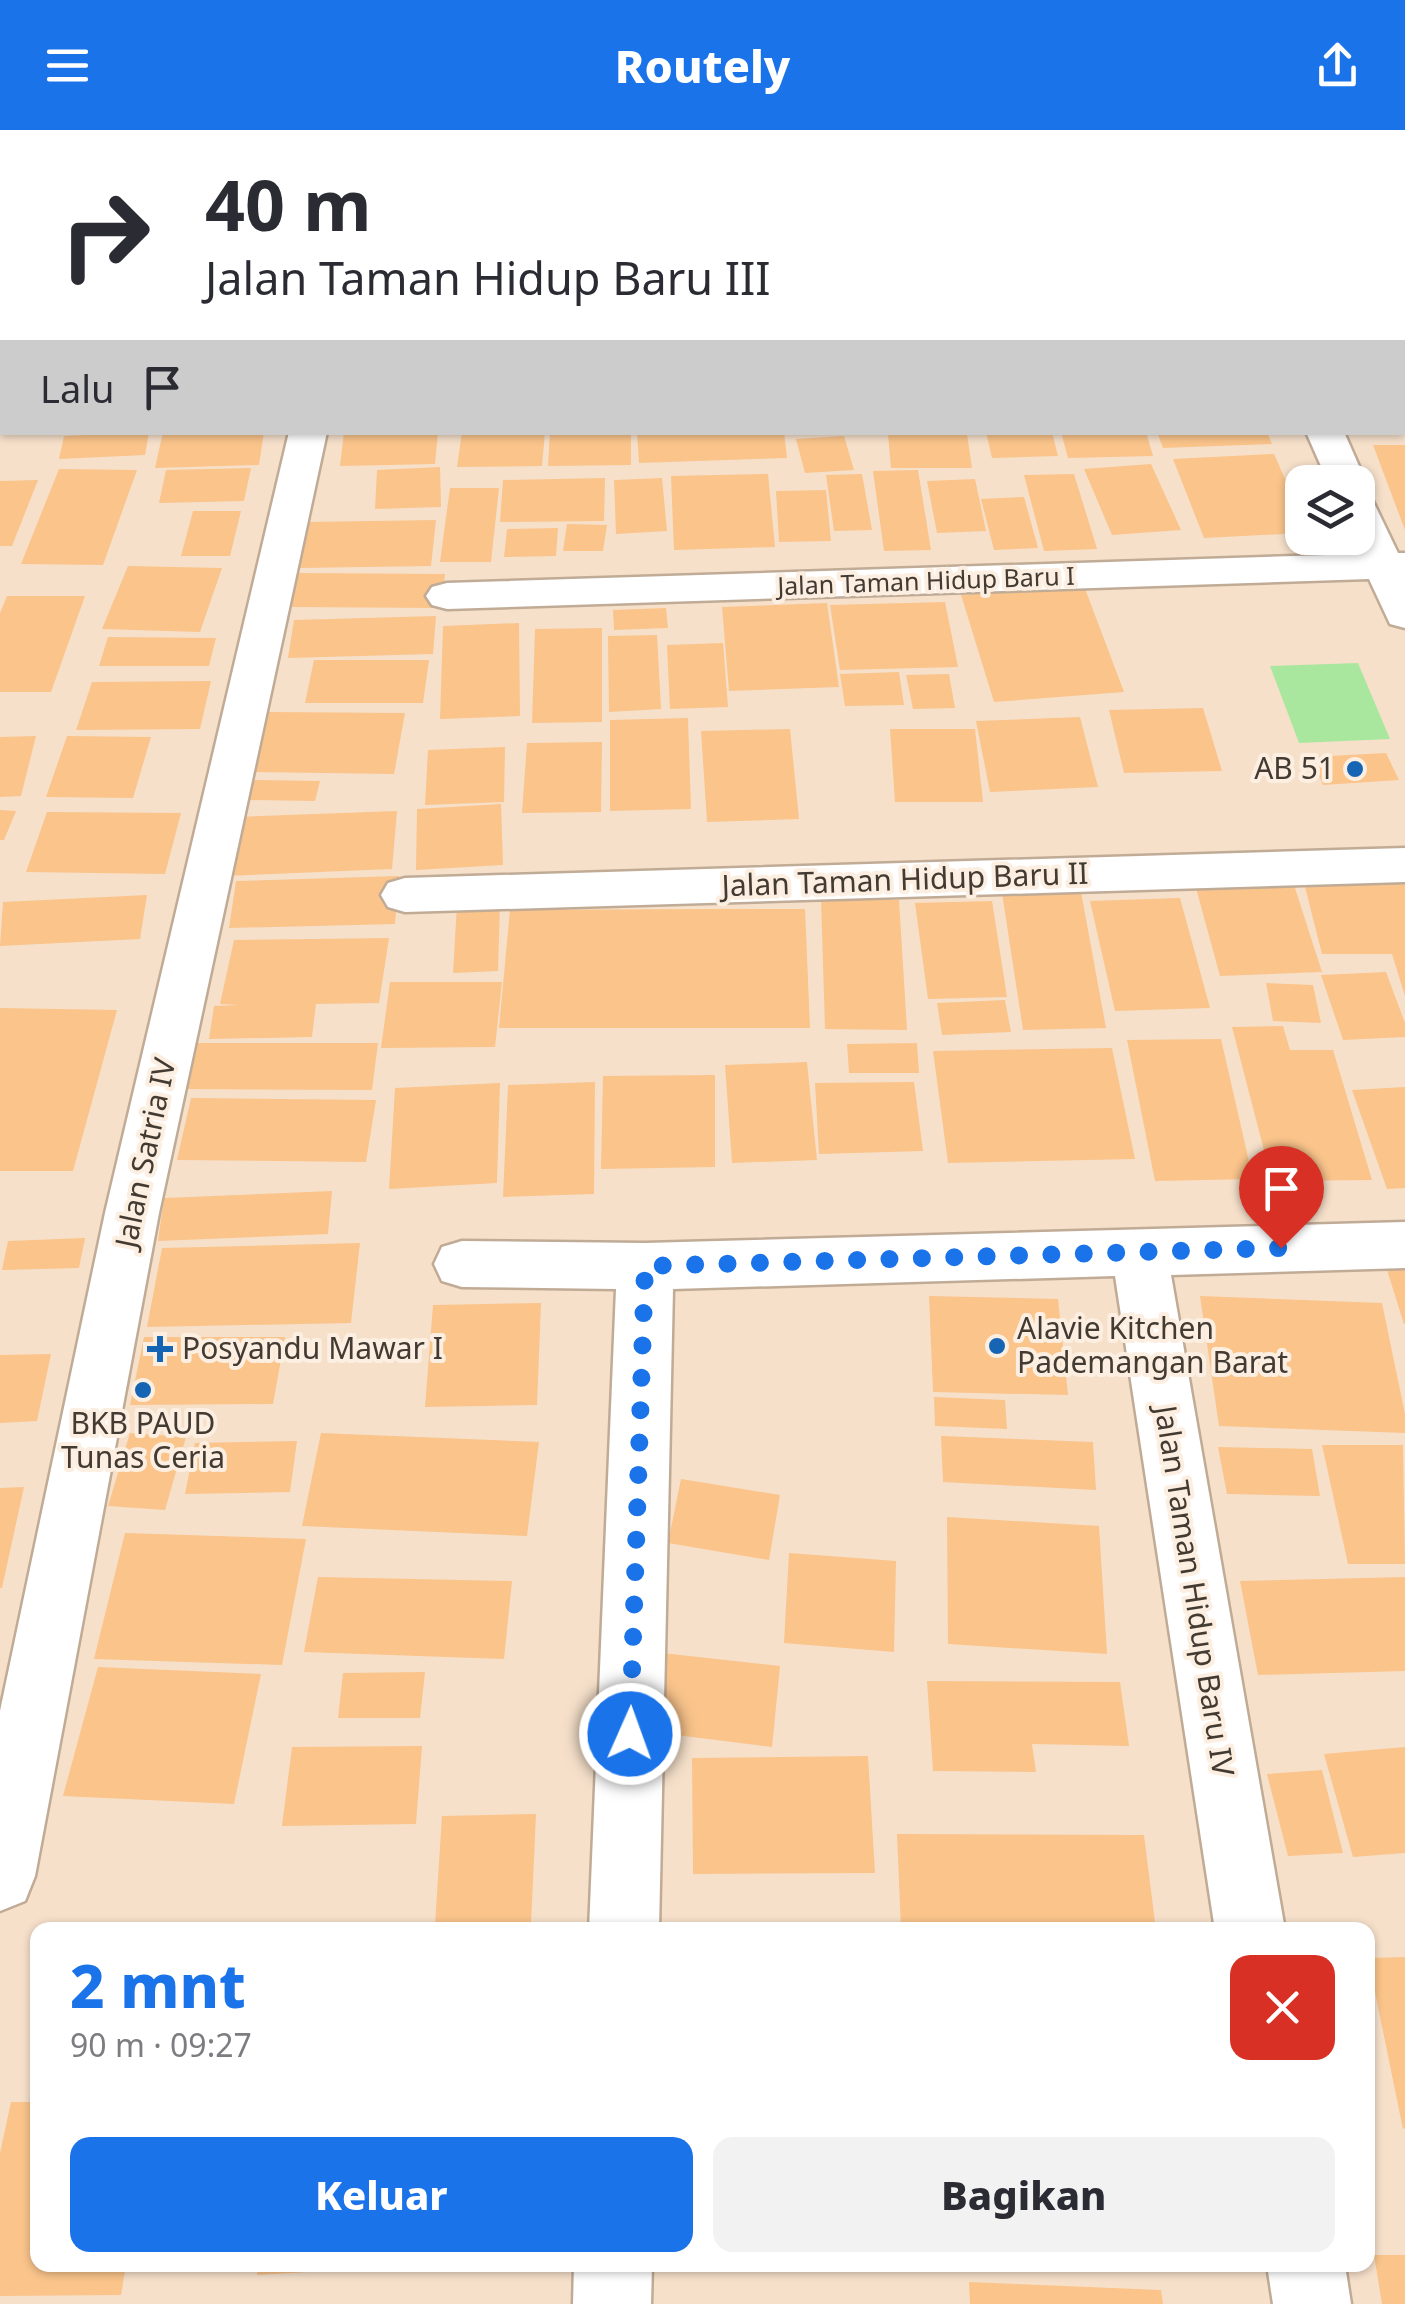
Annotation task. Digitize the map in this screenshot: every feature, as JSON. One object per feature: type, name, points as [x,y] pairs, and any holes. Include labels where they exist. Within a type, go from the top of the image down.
[{"type":"street","name":"Jalan Satria IV","points":[[0,1876],[132,1214],[307,435]]},
{"type":"street","points":[[1326,435],[1340,465]]},
{"type":"street","points":[[1375,535],[1394,566],[1405,614]]},
{"type":"street","name":"Jalan Taman Hidup Baru I","points":[[447,596],[1394,566]]},
{"type":"street","name":"Jalan Taman Hidup Baru II","points":[[405,895],[1405,865]]},
{"type":"street","points":[[462,1264],[645,1266],[1405,1244]]},
{"type":"street","name":"Jalan Taman Hidup Baru IV","points":[[1138,1252],[1249,1922]]},
{"type":"street","points":[[624,1922],[645,1266]]},
{"type":"street","points":[[612,2304],[613,2272]]},
{"type":"street","points":[[1307,2272],[1312,2304]]},
{"type":"green space","points":[[1358,663],[1390,739],[1299,743],[1270,666]]},
{"type":"building","points":[[148,435],[145,455],[59,459],[64,436]]},
{"type":"building","points":[[162,435],[264,435],[259,465],[155,468]]},
{"type":"building","points":[[344,435],[438,435],[435,464],[340,466]]},
{"type":"building","points":[[462,435],[545,435],[542,466],[457,467]]},
{"type":"building","points":[[550,435],[631,435],[631,465],[548,466]]},
{"type":"building","points":[[637,435],[784,435],[787,458],[639,463]]},
{"type":"building","points":[[888,435],[967,435],[972,468],[891,468]]},
{"type":"building","points":[[987,435],[1053,435],[1058,456],[992,458]]},
{"type":"building","points":[[1062,435],[1147,435],[1153,456],[1068,458]]},
{"type":"building","points":[[1158,435],[1268,435],[1272,444],[1163,448]]},
{"type":"building","points":[[844,436],[854,470],[805,473],[796,439]]},
{"type":"building","points":[[1373,445],[1405,445],[1405,530]]},
{"type":"building","points":[[1274,454],[1285,479],[1285,534],[1204,538],[1173,459]]},
{"type":"building","points":[[1151,464],[1181,530],[1112,535],[1084,469]]},
{"type":"building","points":[[440,467],[441,507],[375,509],[377,470]]},
{"type":"building","points":[[251,468],[244,501],[159,503],[166,470]]},
{"type":"building","points":[[59,469],[137,470],[103,565],[21,564]]},
{"type":"building","points":[[918,470],[931,550],[884,551],[873,471]]},
{"type":"building","points":[[768,474],[775,547],[674,550],[671,476]]},
{"type":"building","points":[[862,474],[872,530],[834,531],[826,475]]},
{"type":"building","points":[[1074,474],[1097,549],[1044,551],[1024,475]]},
{"type":"building","points":[[605,478],[604,521],[500,522],[503,480]]},
{"type":"building","points":[[662,478],[667,531],[616,534],[614,480]]},
{"type":"building","points":[[975,479],[986,531],[937,533],[927,481]]},
{"type":"building","points":[[38,480],[12,546],[0,546],[0,481]]},
{"type":"building","points":[[450,488],[499,488],[491,562],[440,562]]},
{"type":"building","points":[[826,490],[831,541],[779,542],[776,491]]},
{"type":"building","points":[[1024,497],[1038,548],[994,550],[981,499]]},
{"type":"building","points":[[193,511],[241,511],[230,556],[181,556]]},
{"type":"building","points":[[436,520],[431,566],[299,568],[306,522]]},
{"type":"building","points":[[567,524],[607,525],[603,551],[563,551]]},
{"type":"building","points":[[558,528],[556,556],[504,557],[507,529]]},
{"type":"building","points":[[128,566],[222,568],[200,632],[102,629]]},
{"type":"building","points":[[297,573],[445,574],[441,608],[289,607]]},
{"type":"building","points":[[1084,586],[1124,692],[994,702],[961,595]]},
{"type":"building","points":[[7,596],[85,596],[51,692],[0,692],[0,613]]},
{"type":"building","points":[[945,602],[958,667],[840,670],[830,605]]},
{"type":"building","points":[[827,603],[839,687],[729,691],[722,607]]},
{"type":"building","points":[[666,608],[668,628],[614,630],[613,610]]},
{"type":"building","points":[[436,616],[433,654],[288,658],[294,620]]},
{"type":"building","points":[[519,623],[520,716],[440,719],[443,626]]},
{"type":"building","points":[[602,628],[602,722],[532,723],[535,629]]},
{"type":"building","points":[[657,635],[661,709],[609,712],[608,636]]},
{"type":"building","points":[[108,637],[216,638],[209,666],[99,666]]},
{"type":"building","points":[[723,643],[728,707],[670,709],[667,645]]},
{"type":"building","points":[[314,660],[429,660],[423,703],[305,703]]},
{"type":"building","points":[[899,672],[904,705],[845,706],[840,674]]},
{"type":"building","points":[[949,674],[955,708],[913,709],[906,675]]},
{"type":"building","points":[[211,681],[200,729],[76,730],[92,682]]},
{"type":"building","points":[[1203,708],[1222,771],[1124,773],[1109,710]]},
{"type":"building","points":[[269,712],[405,713],[394,774],[253,772]]},
{"type":"building","points":[[1080,717],[1098,787],[990,792],[976,721]]},
{"type":"building","points":[[688,718],[691,809],[610,811],[610,720]]},
{"type":"building","points":[[790,729],[799,819],[707,822],[701,731]]},
{"type":"building","points":[[890,729],[975,729],[983,802],[895,802]]},
{"type":"building","points":[[36,736],[21,796],[0,797],[0,737]]},
{"type":"building","points":[[67,736],[151,737],[133,798],[46,797]]},
{"type":"building","points":[[602,742],[601,812],[522,813],[527,743]]},
{"type":"building","points":[[505,747],[504,802],[425,805],[428,750]]},
{"type":"building","name":"AB 51","points":[[1386,753],[1399,780],[1323,785],[1311,757]]},
{"type":"building","points":[[252,780],[320,781],[315,801],[246,800]]},
{"type":"building","points":[[501,804],[503,865],[416,870],[417,809]]},
{"type":"building","points":[[0,810],[16,811],[4,840],[0,840]]},
{"type":"building","points":[[397,811],[392,869],[226,876],[234,817]]},
{"type":"building","points":[[47,812],[181,813],[165,874],[26,872]]},
{"type":"building","points":[[399,876],[395,924],[229,928],[236,881]]},
{"type":"building","points":[[1303,879],[1405,880],[1405,996],[1392,954],[1322,954]]},
{"type":"building","points":[[1294,885],[1322,972],[1220,976],[1196,888]]},
{"type":"building","points":[[1081,892],[1106,1028],[1023,1030],[1002,893]]},
{"type":"building","points":[[147,895],[140,939],[0,946],[3,902]]},
{"type":"building","points":[[1180,898],[1210,1008],[1115,1011],[1090,901]]},
{"type":"building","points":[[821,899],[899,900],[907,1030],[825,1029]]},
{"type":"building","points":[[992,901],[1007,997],[928,999],[915,903]]},
{"type":"building","points":[[500,903],[498,971],[453,973],[457,904]]},
{"type":"building","points":[[805,909],[810,1028],[499,1028],[510,910]]},
{"type":"building","points":[[389,938],[379,1003],[316,1004],[312,1037],[209,1039],[214,1006],[239,1005],[220,1004],[234,940]]},
{"type":"building","points":[[1386,972],[1405,1023],[1405,1037],[1343,1040],[1321,975]]},
{"type":"building","points":[[390,982],[502,982],[495,1047],[381,1048]]},
{"type":"building","points":[[1266,983],[1313,985],[1321,1023],[1273,1021]]},
{"type":"building","points":[[1005,1000],[1011,1032],[942,1035],[937,1003]]},
{"type":"building","points":[[0,1008],[117,1010],[73,1171],[0,1171]]},
{"type":"building","points":[[1283,1026],[1290,1050],[1333,1050],[1372,1180],[1272,1181],[1232,1027]]},
{"type":"building","points":[[1221,1039],[1253,1179],[1155,1181],[1127,1040]]},
{"type":"building","points":[[194,1043],[378,1043],[372,1090],[183,1089]]},
{"type":"building","points":[[917,1043],[919,1073],[849,1073],[847,1044]]},
{"type":"building","points":[[1112,1048],[1135,1159],[948,1163],[933,1051]]},
{"type":"building","points":[[807,1062],[817,1160],[732,1163],[725,1065]]},
{"type":"building","points":[[715,1075],[715,1167],[601,1169],[603,1076]]},
{"type":"building","points":[[595,1082],[594,1194],[503,1197],[508,1085]]},
{"type":"building","points":[[914,1082],[923,1151],[819,1154],[815,1083]]},
{"type":"building","points":[[500,1083],[497,1183],[389,1189],[395,1088]]},
{"type":"building","points":[[1405,1087],[1405,1188],[1387,1189],[1352,1090]]},
{"type":"building","points":[[191,1098],[376,1100],[366,1162],[177,1160]]},
{"type":"building","points":[[332,1191],[328,1234],[158,1241],[164,1198]]},
{"type":"building","points":[[85,1238],[79,1268],[2,1270],[8,1241]]},
{"type":"building","points":[[360,1243],[351,1323],[147,1327],[162,1248]]},
{"type":"building","points":[[1405,1266],[1405,1324],[1404,1324],[1386,1267]]},
{"type":"building","name":"Alavie Kitchen Pademangan Barat","points":[[929,1296],[1058,1299],[1068,1395],[933,1392]]},
{"type":"building","points":[[1200,1296],[1382,1303],[1405,1414],[1405,1433],[1219,1426]]},
{"type":"building","points":[[541,1303],[537,1405],[425,1407],[433,1305]]},
{"type":"building","points":[[144,1337],[285,1337],[273,1404],[130,1405]]},
{"type":"building","points":[[51,1354],[37,1421],[0,1423],[0,1355]]},
{"type":"building","points":[[934,1397],[1005,1400],[1007,1429],[935,1426]]},
{"type":"building","points":[[130,1433],[186,1437],[165,1510],[108,1506]]},
{"type":"building","points":[[321,1433],[539,1442],[527,1536],[302,1526]]},
{"type":"building","points":[[941,1436],[1093,1442],[1096,1490],[943,1482]]},
{"type":"building","points":[[297,1441],[290,1492],[185,1494],[195,1443]]},
{"type":"building","points":[[1322,1445],[1403,1445],[1405,1564],[1348,1564]]},
{"type":"building","points":[[1218,1447],[1312,1449],[1320,1496],[1227,1494]]},
{"type":"building","points":[[681,1479],[780,1495],[769,1560],[668,1543]]},
{"type":"building","points":[[24,1487],[2,1588],[0,1588],[0,1488]]},
{"type":"building","points":[[947,1517],[1099,1526],[1107,1654],[948,1644]]},
{"type":"building","points":[[125,1533],[306,1539],[282,1665],[94,1659]]},
{"type":"building","points":[[789,1553],[896,1561],[894,1652],[784,1643]]},
{"type":"building","points":[[318,1577],[512,1581],[504,1659],[304,1652]]},
{"type":"building","points":[[1405,1577],[1405,1671],[1258,1675],[1240,1581]]},
{"type":"building","points":[[662,1653],[780,1666],[772,1747],[652,1732]]},
{"type":"building","points":[[98,1667],[261,1674],[234,1804],[63,1796]]},
{"type":"building","points":[[425,1672],[420,1718],[338,1718],[343,1673]]},
{"type":"building","points":[[927,1681],[1120,1682],[1129,1746],[1032,1744],[1036,1772],[933,1771]]},
{"type":"building","points":[[422,1746],[416,1824],[282,1826],[292,1747]]},
{"type":"building","points":[[1405,1747],[1405,1853],[1353,1857],[1324,1754]]},
{"type":"building","points":[[868,1756],[875,1873],[693,1874],[692,1758]]},
{"type":"building","points":[[1322,1770],[1343,1853],[1288,1856],[1267,1774]]},
{"type":"building","points":[[536,1814],[531,1922],[435,1922],[442,1816]]},
{"type":"building","points":[[897,1834],[1144,1835],[1155,1922],[901,1922]]},
{"type":"building","points":[[1405,1957],[1403,2129],[1375,1992],[1375,1958]]},
{"type":"building","points":[[11,2102],[30,2102],[30,2272],[125,2272],[121,2295],[0,2296],[0,2153]]},
{"type":"building","points":[[1375,2255],[1405,2255],[1405,2304],[1382,2304]]},
{"type":"building","points":[[257,2272],[308,2272],[257,2275]]},
{"type":"building","points":[[969,2282],[1161,2290],[1163,2304],[970,2304]]},
{"type":"place","name":"AB 51","points":[[1355,769]]},
{"type":"place","name":"Alavie Kitchen Pademangan Barat","points":[[997,1346]]},
{"type":"place","name":"Posyandu Mawar I","points":[[160,1349]]},
{"type":"place","name":"BKB PAUD Tunas Ceria","points":[[143,1390]]},
{"type":"route","points":[[630,1734],[645,1266],[1281,1248]]}]
